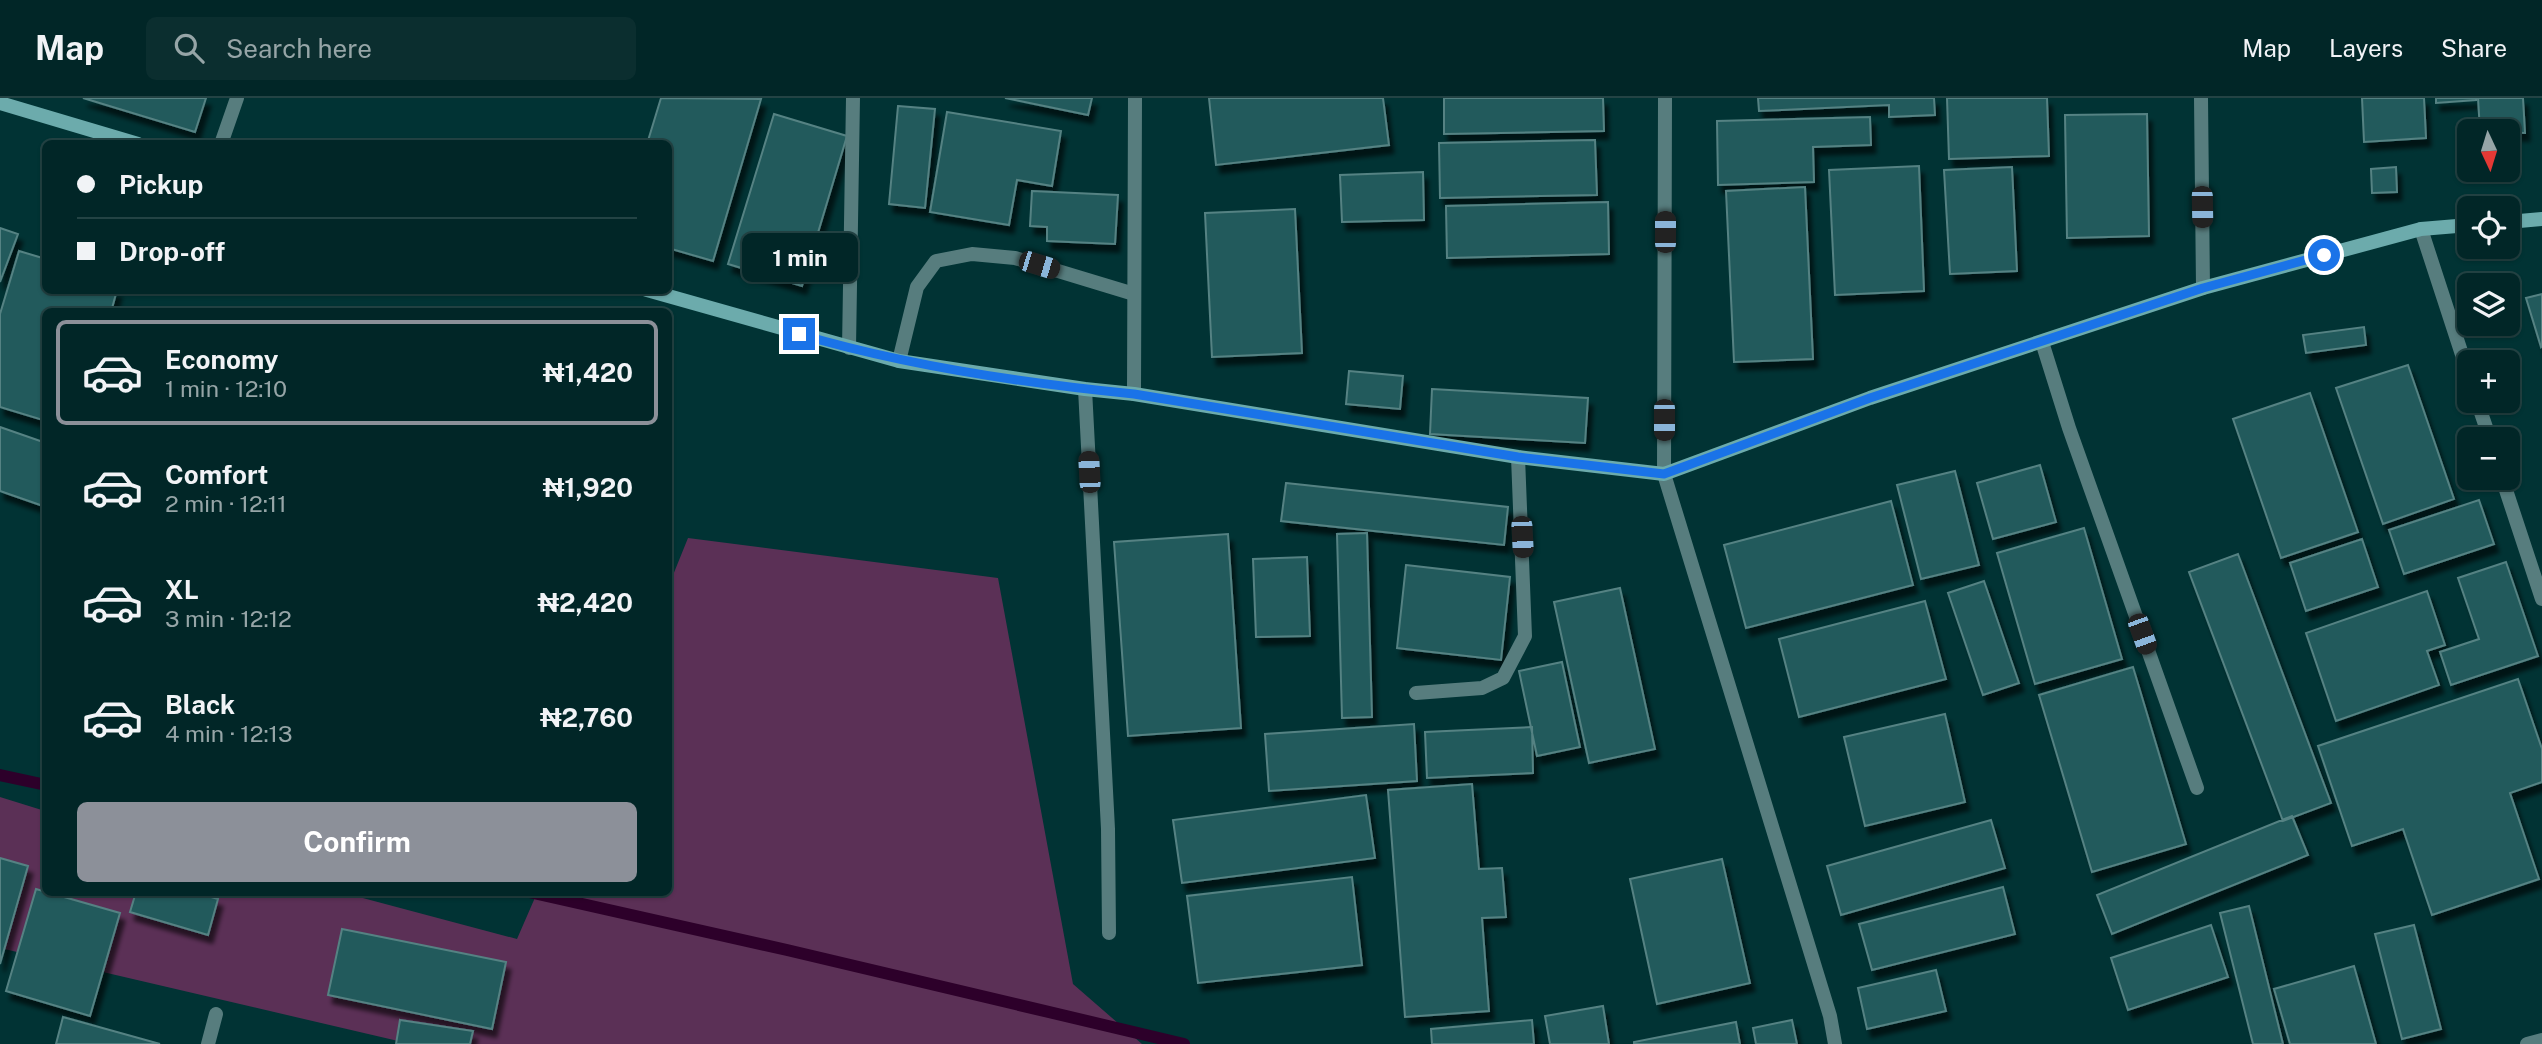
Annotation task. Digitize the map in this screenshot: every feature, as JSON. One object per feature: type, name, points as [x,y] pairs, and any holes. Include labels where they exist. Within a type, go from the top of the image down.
[{"type":"street","points":[[222,140],[237,98]]},
{"type":"street","points":[[849,348],[853,98]]},
{"type":"street","points":[[1134,394],[1135,98]]},
{"type":"street","points":[[1665,98],[1664,474],[1830,1016],[1835,1044]]},
{"type":"street","points":[[2201,98],[2203,288]]},
{"type":"street","points":[[0,103],[125,140]]},
{"type":"street","points":[[2520,221],[2542,219]]},
{"type":"street","points":[[661,294],[899,361],[1134,394],[1518,457],[1664,474],[1870,398],[2203,288],[2421,229],[2457,226]]},
{"type":"street","points":[[2421,229],[2461,350]]},
{"type":"street","points":[[899,361],[918,287],[936,261],[972,254],[1015,257],[1134,294]]},
{"type":"street","points":[[2042,342],[2068,428],[2197,788]]},
{"type":"street","points":[[1085,389],[1108,829],[1109,933]]},
{"type":"street","points":[[1416,693],[1482,688],[1503,678],[1525,636],[1518,457]]},
{"type":"street","points":[[2506,490],[2542,599]]},
{"type":"street","points":[[208,1044],[216,1014]]},
{"type":"street","points":[[2527,1044],[2542,1040]]},
{"type":"shaded area","points":[[688,538],[998,578],[1073,984],[1142,1044],[411,1044],[0,948],[0,797],[42,810],[42,896],[355,896],[517,939],[536,896],[672,896],[672,578]]},
{"type":"building","points":[[83,98],[206,98],[195,132]]},
{"type":"building","points":[[661,98],[761,99],[713,261],[672,249],[672,140],[648,140]]},
{"type":"building","points":[[1005,98],[1092,98],[1088,115]]},
{"type":"building","points":[[1209,98],[1383,98],[1389,145],[1216,165]]},
{"type":"building","points":[[1444,98],[1603,98],[1604,131],[1444,134]]},
{"type":"building","points":[[1758,98],[1934,98],[1935,115],[1889,117],[1889,105],[1759,111]]},
{"type":"building","points":[[1947,98],[2047,98],[2049,156],[1949,159]]},
{"type":"building","points":[[2362,98],[2424,98],[2426,138],[2364,142]]},
{"type":"building","points":[[2436,98],[2476,98],[2476,100],[2436,103]]},
{"type":"building","points":[[2478,98],[2523,98],[2525,133],[2520,133],[2520,119],[2479,119]]},
{"type":"building","points":[[898,106],[935,109],[925,208],[889,204]]},
{"type":"building","points":[[947,112],[1061,131],[1052,186],[1017,180],[1009,225],[930,212]]},
{"type":"building","points":[[774,114],[847,136],[802,286],[728,264]]},
{"type":"building","points":[[2147,114],[2149,236],[2067,238],[2065,115]]},
{"type":"building","points":[[1870,117],[1871,145],[1813,147],[1814,182],[1718,185],[1717,121]]},
{"type":"building","points":[[1595,140],[1597,195],[1440,198],[1439,143]]},
{"type":"building","points":[[1919,166],[1924,291],[1835,295],[1829,170]]},
{"type":"building","points":[[2012,167],[2017,271],[1950,274],[1944,170]]},
{"type":"building","points":[[2396,167],[2397,192],[2372,193],[2371,169]]},
{"type":"building","points":[[1423,172],[1424,220],[1342,222],[1340,175]]},
{"type":"building","points":[[1805,187],[1813,359],[1734,362],[1726,191]]},
{"type":"building","points":[[1032,191],[1118,195],[1115,244],[1047,241],[1047,227],[1030,226]]},
{"type":"building","points":[[1608,202],[1609,254],[1447,258],[1446,206]]},
{"type":"building","points":[[1295,209],[1302,353],[1212,357],[1205,213]]},
{"type":"building","points":[[0,228],[18,234],[0,282]]},
{"type":"building","points":[[19,251],[42,258],[42,294],[116,294],[112,308],[42,308],[42,420],[0,407],[0,314]]},
{"type":"building","points":[[2542,294],[2542,346],[2541,347],[2526,298]]},
{"type":"building","points":[[2364,327],[2366,345],[2306,353],[2303,335]]},
{"type":"building","points":[[2408,365],[2454,499],[2383,524],[2336,388]]},
{"type":"building","points":[[1349,371],[1403,376],[1400,409],[1346,404]]},
{"type":"building","points":[[1432,389],[1588,398],[1585,443],[1430,434]]},
{"type":"building","points":[[2310,393],[2358,532],[2281,558],[2233,419]]},
{"type":"building","points":[[0,427],[42,442],[42,506],[0,491]]},
{"type":"building","points":[[2040,465],[2056,522],[1993,539],[1977,483]]},
{"type":"building","points":[[1955,471],[1979,565],[1921,579],[1897,485]]},
{"type":"building","points":[[1286,483],[1508,507],[1504,545],[1281,521]]},
{"type":"building","points":[[2479,500],[2494,544],[2404,574],[2389,530]]},
{"type":"building","points":[[1891,501],[1913,585],[1746,628],[1724,545]]},
{"type":"building","points":[[2084,528],[2122,659],[2035,684],[1997,553]]},
{"type":"building","points":[[1367,533],[1372,717],[1342,718],[1337,534]]},
{"type":"building","points":[[1228,534],[1241,728],[1128,736],[1114,542]]},
{"type":"building","points":[[2362,539],[2378,587],[2306,611],[2290,563]]},
{"type":"building","points":[[2238,554],[2331,803],[2283,821],[2189,572]]},
{"type":"building","points":[[1307,557],[1310,636],[1256,637],[1253,559]]},
{"type":"building","points":[[2506,562],[2538,656],[2451,685],[2440,652],[2479,639],[2458,578]]},
{"type":"building","points":[[1406,565],[1510,577],[1501,660],[1397,648]]},
{"type":"building","points":[[1984,581],[2019,683],[1983,695],[1948,593]]},
{"type":"building","points":[[1620,588],[1655,749],[1589,763],[1554,602]]},
{"type":"building","points":[[2427,591],[2445,645],[2427,651],[2439,685],[2336,721],[2306,633]]},
{"type":"building","points":[[1925,601],[1946,679],[1799,717],[1779,639]]},
{"type":"building","points":[[1562,662],[1580,747],[1537,756],[1519,671]]},
{"type":"building","points":[[2133,667],[2186,844],[2092,872],[2039,695]]},
{"type":"building","points":[[2518,679],[2542,749],[2542,782],[2510,793],[2539,879],[2432,915],[2403,829],[2352,846],[2318,746]]},
{"type":"building","points":[[1945,714],[1965,802],[1865,826],[1844,737]]},
{"type":"building","points":[[1414,724],[1417,781],[1269,791],[1265,734]]},
{"type":"building","points":[[1532,727],[1533,773],[1427,778],[1425,732]]},
{"type":"building","points":[[1472,784],[1479,869],[1502,868],[1506,917],[1482,918],[1489,1011],[1405,1017],[1388,790]]},
{"type":"building","points":[[1366,795],[1375,858],[1182,883],[1173,820]]},
{"type":"building","points":[[2292,816],[2308,855],[2112,934],[2097,895]]},
{"type":"building","points":[[1991,820],[2005,868],[1841,915],[1827,866]]},
{"type":"building","points":[[0,858],[28,866],[0,964]]},
{"type":"building","points":[[1722,859],[1750,983],[1657,1004],[1630,879]]},
{"type":"building","points":[[1352,877],[1362,965],[1198,983],[1187,896]]},
{"type":"building","points":[[2003,887],[2015,934],[1872,970],[1859,924]]},
{"type":"building","points":[[36,889],[42,891],[42,896],[60,896],[120,913],[90,1016],[6,991]]},
{"type":"building","points":[[135,896],[208,896],[218,899],[208,935],[130,912]]},
{"type":"building","points":[[2249,906],[2283,1044],[2253,1044],[2220,913]]},
{"type":"building","points":[[2211,925],[2228,977],[2128,1010],[2111,958]]},
{"type":"building","points":[[2414,925],[2441,1029],[2402,1039],[2375,934]]},
{"type":"building","points":[[342,929],[506,962],[492,1029],[328,995]]},
{"type":"building","points":[[2354,966],[2376,1044],[2290,1044],[2274,989]]},
{"type":"building","points":[[1936,970],[1946,1011],[1867,1029],[1858,988]]},
{"type":"building","points":[[1603,1006],[1609,1044],[1550,1044],[1545,1016]]},
{"type":"building","points":[[63,1017],[160,1044],[56,1044]]},
{"type":"building","points":[[400,1020],[473,1031],[470,1044],[396,1044]]},
{"type":"building","points":[[1532,1020],[1534,1044],[1432,1044],[1431,1029]]},
{"type":"building","points":[[1792,1020],[1797,1044],[1756,1044],[1753,1028]]},
{"type":"building","points":[[1736,1022],[1740,1044],[1634,1044],[1634,1042]]},
{"type":"waterway","points":[[0,775],[42,784]]},
{"type":"waterway","points":[[547,896],[1184,1044]]},
{"type":"route","points":[[799,334],[899,361],[1134,394],[1518,457],[1664,474],[1870,398],[2203,288],[2324,255]]}]
